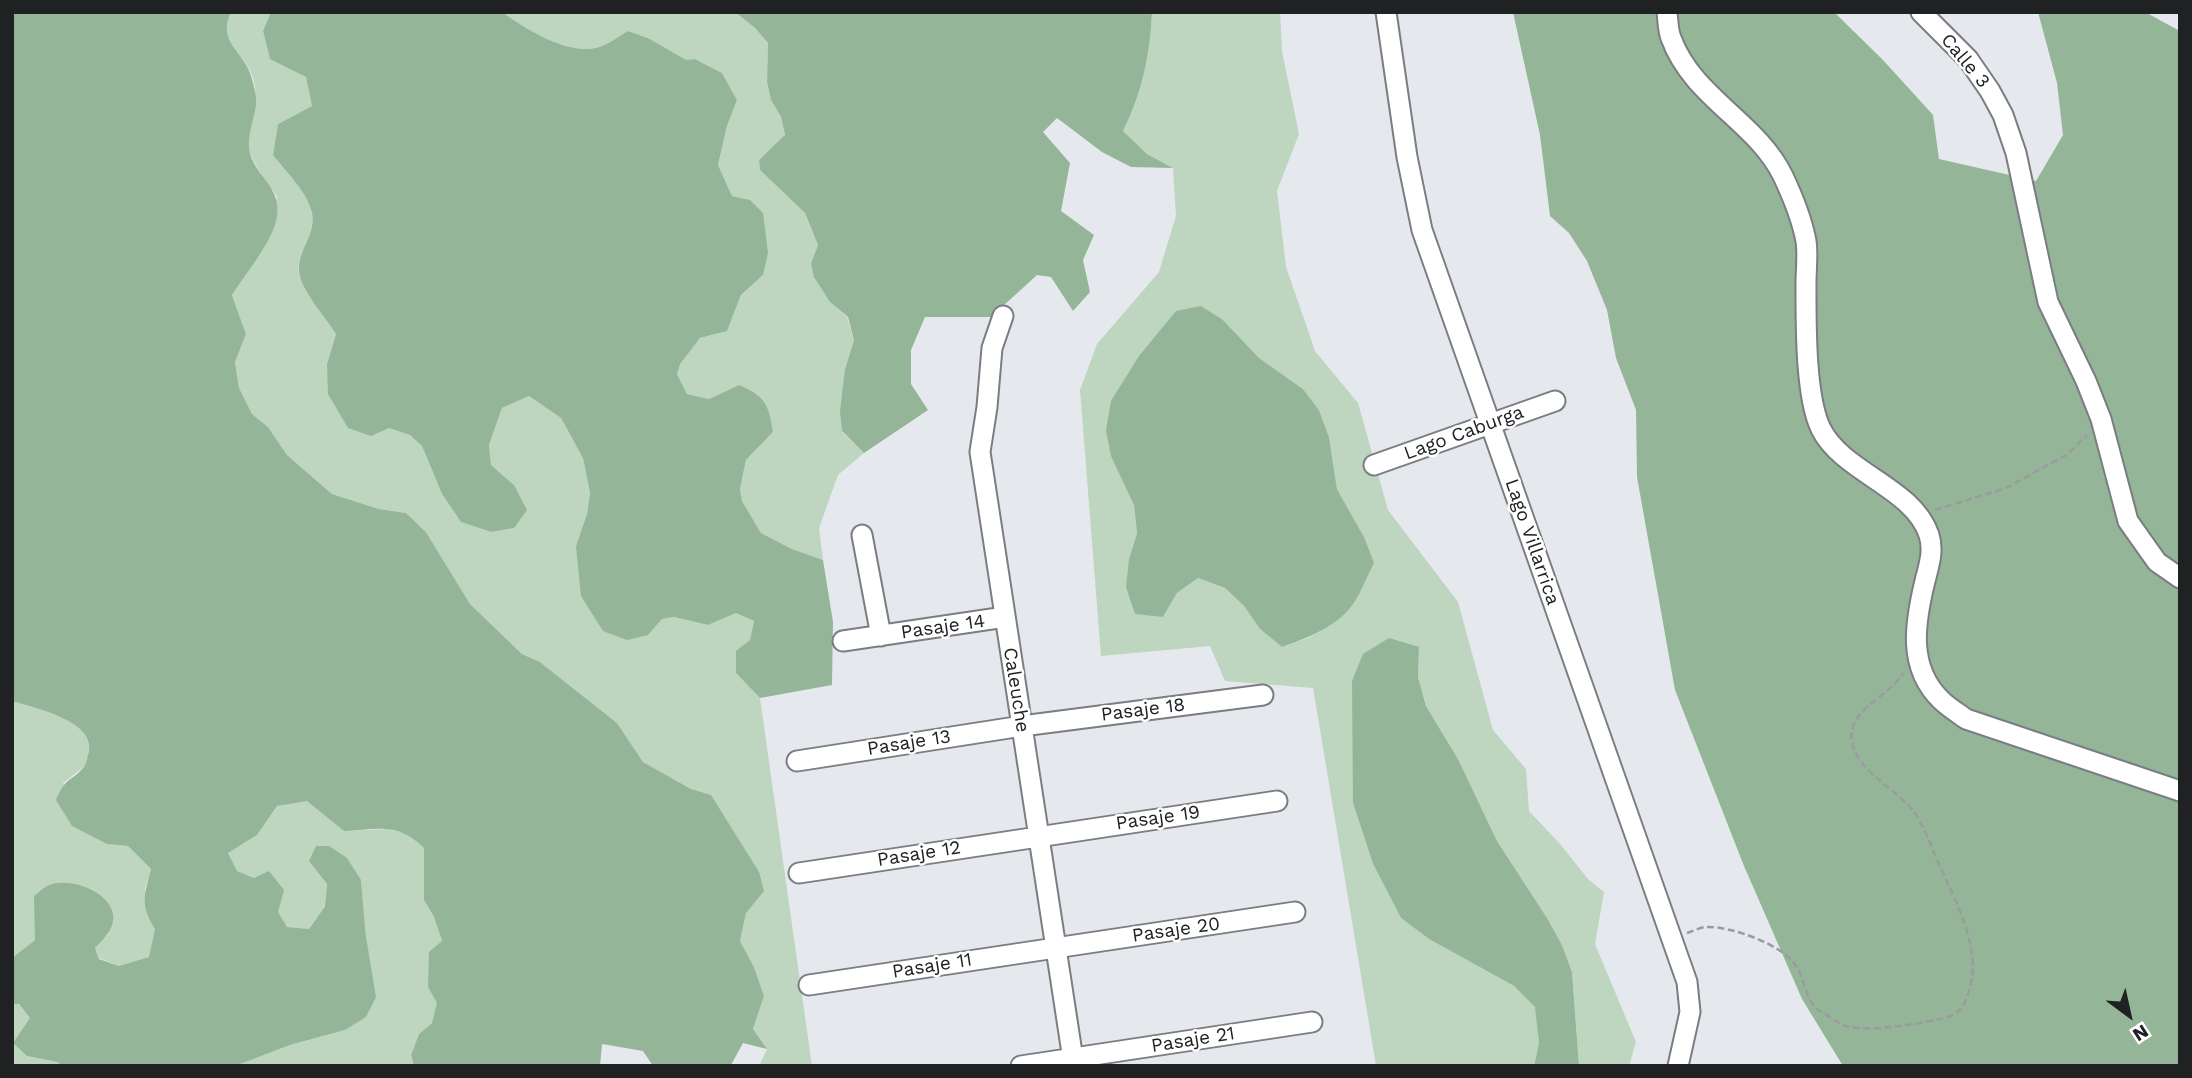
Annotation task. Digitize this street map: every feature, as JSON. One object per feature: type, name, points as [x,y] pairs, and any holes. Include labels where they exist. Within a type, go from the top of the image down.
[{"type":"street","name":"Lago Villarrica","points":[[1386,12],[1407,157],[1422,230],[1687,982],[1690,1012],[1678,1066]]},
{"type":"street","points":[[1667,12],[1670,37],[1687,69],[1706,93],[1754,136],[1783,174],[1794,203],[1806,242],[1812,408],[1822,432],[1845,457],[1887,487],[1918,515],[1929,534],[1932,554],[1920,603],[1916,650],[1926,682],[1941,701],[1966,719],[2180,791]]},
{"type":"street","name":"Calle 3","points":[[1921,12],[1968,59],[2003,115],[2016,153],[2048,302],[2101,419],[2129,521],[2157,562],[2180,578]]},
{"type":"street","name":"Caleuche","points":[[1003,316],[992,348],[980,452],[1074,1062]]},
{"type":"street","name":"Lago Caburga","points":[[1374,465],[1555,401]]},
{"type":"street","name":"Pasaje 14","points":[[862,535],[881,636]]},
{"type":"street","name":"Pasaje 14","points":[[843,641],[1005,617]]},
{"type":"street","name":"Pasaje 18","points":[[1022,726],[1263,695]]},
{"type":"street","name":"Pasaje 13","points":[[797,761],[1022,726]]},
{"type":"street","name":"Pasaje 19","points":[[1039,836],[1278,801]]},
{"type":"street","name":"Pasaje 12","points":[[799,873],[1039,836]]},
{"type":"street","name":"Pasaje 20","points":[[1056,947],[1295,912]]},
{"type":"street","name":"Pasaje 11","points":[[809,985],[1056,947]]},
{"type":"street","name":"Pasaje 21","points":[[1021,1066],[1074,1062],[1312,1022]]},
{"type":"path","points":[[1918,515],[2007,488],[2068,454],[2101,419]]},
{"type":"path","points":[[1672,942],[1705,927],[1746,935],[1774,947],[1792,960],[1801,973],[1815,1007],[1851,1028],[1887,1027],[1949,1017],[1963,1007],[1973,973],[1962,917],[1914,812],[1868,769],[1854,751],[1852,741],[1852,732],[1858,716],[1900,679],[1916,650]]},
{"type":"green space","points":[[12,12],[231,12],[227,23],[229,40],[249,70],[256,95],[249,141],[250,153],[257,169],[272,189],[277,206],[271,236],[232,295],[246,334],[235,362],[239,388],[252,414],[268,427],[287,455],[332,494],[379,509],[406,513],[426,532],[470,604],[522,654],[540,662],[617,723],[643,762],[691,789],[711,795],[759,872],[764,891],[746,913],[740,941],[754,967],[764,996],[753,1029],[767,1049],[743,1043],[731,1065],[653,1066],[643,1051],[602,1044],[600,1066],[414,1066],[411,1055],[419,1034],[432,1023],[437,1003],[428,987],[429,952],[442,941],[434,917],[424,900],[424,848],[405,834],[387,829],[344,831],[307,801],[277,806],[257,835],[228,853],[237,871],[254,878],[269,871],[284,890],[278,912],[287,927],[309,929],[325,906],[327,884],[309,861],[316,846],[329,846],[347,858],[361,880],[366,937],[376,997],[366,1017],[345,1030],[290,1045],[235,1066],[63,1066],[57,1062],[27,1056],[13,1043],[30,1018],[19,1004],[12,1004],[12,958],[35,940],[34,896],[42,889],[56,883],[76,884],[96,892],[110,906],[113,914],[111,929],[95,948],[99,959],[119,966],[149,957],[155,929],[145,907],[151,869],[128,846],[107,844],[72,826],[56,800],[66,783],[86,764],[88,741],[83,732],[61,717],[12,701]]},
{"type":"green space","points":[[231,12],[271,12],[263,31],[270,58],[306,77],[312,106],[278,124],[273,155],[301,189],[312,213],[313,222],[301,254],[299,271],[307,293],[336,334],[327,364],[389,428],[411,435],[422,446],[442,494],[461,522],[491,532],[514,528],[514,485],[491,465],[489,445],[502,408],[529,396],[561,418],[583,457],[590,493],[587,514],[576,546],[648,635],[662,619],[674,617],[708,625],[736,613],[754,621],[750,640],[736,673],[760,698],[812,1066],[759,1066],[767,1049],[753,1029],[764,996],[754,967],[740,941],[746,913],[711,796],[691,789],[643,762],[617,723],[540,662],[522,654],[470,604],[426,532],[406,513],[379,509],[332,494],[287,455],[268,427],[252,414],[239,388],[235,362],[246,334],[232,294],[268,238],[277,197],[256,166],[249,147],[255,86],[248,66],[229,38],[227,22]]},
{"type":"green space","points":[[271,12],[502,12],[522,26],[561,45],[587,49],[599,47],[628,31],[648,38],[686,60],[695,59],[722,73],[737,100],[727,126],[718,165],[732,196],[750,200],[763,213],[768,253],[763,275],[741,295],[727,331],[700,338],[680,364],[677,374],[687,394],[709,399],[739,385],[760,397],[770,414],[773,432],[746,460],[740,489],[742,501],[761,533],[792,549],[823,560],[833,622],[832,685],[760,698],[736,673],[736,651],[750,640],[754,621],[736,613],[708,625],[674,617],[662,619],[648,635],[627,640],[603,631],[581,596],[576,546],[587,514],[590,493],[583,458],[561,418],[529,396],[502,408],[489,445],[491,465],[514,485],[527,510],[514,528],[491,532],[461,522],[442,494],[422,446],[410,435],[389,428],[371,436],[348,428],[328,394],[327,364],[336,334],[307,293],[299,270],[313,222],[312,213],[301,189],[273,155],[278,124],[312,106],[306,77],[270,59],[263,31]]},
{"type":"green space","points":[[502,12],[735,12],[768,43],[767,82],[771,100],[781,117],[785,136],[759,160],[760,170],[805,213],[818,245],[811,263],[830,302],[847,317],[854,340],[845,368],[842,432],[864,453],[838,475],[819,528],[823,560],[792,549],[761,533],[742,501],[740,489],[746,460],[773,432],[770,414],[764,402],[755,393],[739,385],[709,399],[687,394],[677,374],[679,364],[700,338],[727,331],[741,295],[763,275],[750,200],[732,196],[718,165],[727,126],[737,100],[722,73],[695,59],[686,61],[648,38],[628,31],[599,47],[587,49],[561,45],[522,26]]},
{"type":"green space","points":[[735,12],[1152,12],[1144,73],[1123,131],[1147,154],[1173,168],[1131,167],[1102,152],[1057,118],[1043,132],[1070,163],[1061,211],[1094,235],[1083,260],[1090,292],[1073,311],[1051,277],[1037,275],[991,317],[925,317],[911,350],[911,384],[928,410],[864,453],[842,431],[840,411],[845,369],[854,340],[848,317],[830,302],[814,277],[811,263],[818,245],[805,213],[760,170],[759,160],[785,135],[767,82],[768,43]]},
{"type":"green space","points":[[1152,12],[1280,12],[1282,51],[1299,134],[1277,191],[1286,267],[1315,351],[1358,403],[1388,510],[1458,602],[1493,730],[1526,769],[1529,811],[1588,879],[1604,892],[1595,944],[1636,1042],[1629,1066],[1579,1066],[1572,972],[1562,945],[1497,841],[1458,759],[1426,706],[1418,677],[1419,647],[1353,803],[1373,864],[1401,918],[1429,939],[1514,986],[1536,1007],[1539,1043],[1534,1066],[1376,1066],[1313,688],[1225,681],[1210,646],[1101,656],[1080,390],[1097,344],[1159,272],[1176,216],[1173,168],[1147,154],[1123,131],[1140,88]],"holes":[[[1223,320],[1259,358],[1303,389],[1319,410],[1329,437],[1337,489],[1364,537],[1331,625],[1308,638],[1282,647],[1260,629],[1244,606],[1225,588],[1198,578],[1177,593],[1163,617],[1129,559],[1137,533],[1134,505]]]},
{"type":"green space","points":[[1513,12],[1834,12],[1933,115],[1939,159],[2036,181],[2063,135],[2057,83],[2038,12],[2145,12],[2178,30],[2180,1066],[1843,1066],[1802,999],[1744,866],[1675,690],[1637,477],[1636,410],[1616,358],[1607,310],[1587,261],[1569,233],[1550,216],[1540,135]]},
{"type":"green space","points":[[1201,306],[1223,320],[1259,358],[1303,389],[1319,410],[1329,437],[1337,489],[1364,537],[1374,563],[1356,599],[1339,619],[1311,636],[1282,647],[1260,629],[1244,606],[1225,588],[1198,578],[1177,593],[1163,617],[1135,614],[1126,587],[1129,559],[1137,533],[1134,505],[1111,456],[1106,430],[1111,401],[1139,356],[1176,311]]},
{"type":"green space","points":[[1389,638],[1419,647],[1418,677],[1426,706],[1458,759],[1497,841],[1562,945],[1572,972],[1579,1066],[1534,1066],[1539,1043],[1535,1007],[1514,986],[1429,939],[1401,918],[1373,864],[1353,803],[1352,681],[1363,654]]},
{"type":"green space","points":[[12,701],[68,720],[85,735],[90,749],[85,766],[63,783],[107,844],[128,846],[151,869],[145,889],[155,929],[150,957],[119,966],[99,958],[95,948],[109,933],[35,940],[12,958]]},
{"type":"green space","points":[[307,800],[344,831],[388,829],[409,834],[424,848],[424,900],[434,917],[442,941],[428,987],[438,1003],[432,1023],[419,1034],[411,1055],[414,1066],[235,1066],[290,1045],[345,1030],[366,937],[361,880],[310,861],[327,884],[325,905],[309,929],[287,927],[254,878],[236,871],[228,853],[257,835],[277,806]]},
{"type":"green space","points":[[12,1004],[19,1004],[30,1018],[27,1056],[57,1062],[63,1066],[12,1066]]}]
